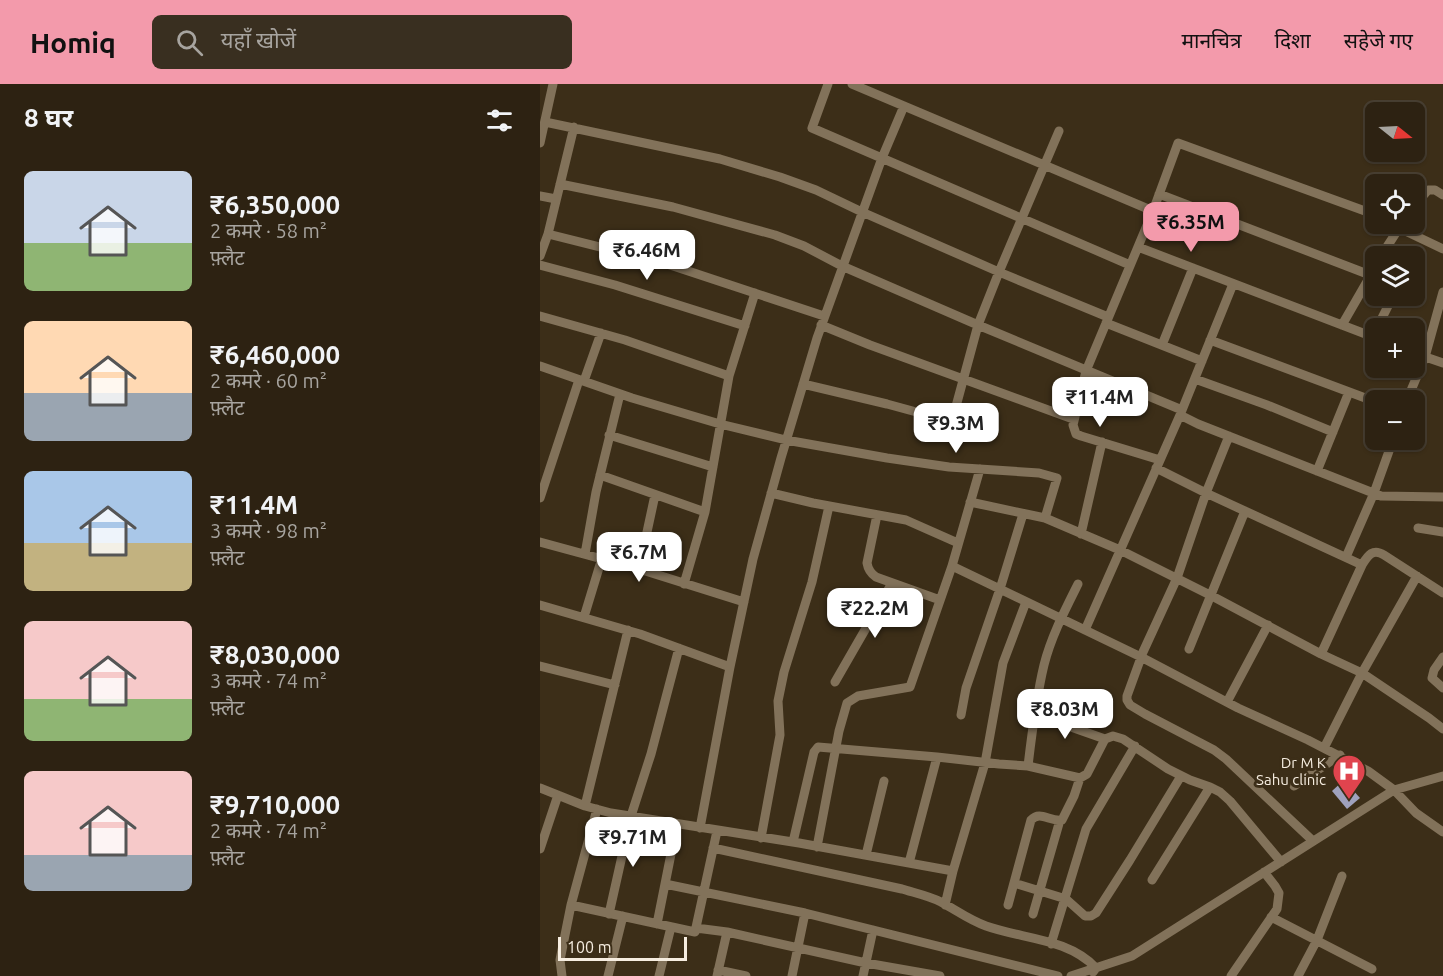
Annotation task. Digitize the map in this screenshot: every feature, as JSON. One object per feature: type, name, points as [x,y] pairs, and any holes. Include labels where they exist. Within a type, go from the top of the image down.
[{"type":"street","points":[[540,143],[553,84]]},
{"type":"street","points":[[828,84],[812,128],[1130,266]]},
{"type":"street","points":[[852,84],[1153,212]]},
{"type":"street","points":[[700,828],[730,667],[753,559],[771,493],[823,321],[882,158],[904,106]]},
{"type":"street","points":[[545,122],[720,159],[816,190],[1202,361]]},
{"type":"street","points":[[541,249],[548,234],[574,127]]},
{"type":"street","points":[[803,384],[949,419],[952,416],[978,325],[1059,130]]},
{"type":"street","points":[[1362,564],[1206,493],[1158,464],[1077,434],[1072,425],[1086,370],[1153,212],[1178,143],[1365,211]]},
{"type":"street","points":[[560,184],[673,207],[775,235],[1181,412],[1229,436],[1317,471],[1381,496],[1443,497]]},
{"type":"street","points":[[1425,192],[1435,190],[1443,195]]},
{"type":"street","points":[[1159,194],[1365,267]]},
{"type":"street","points":[[540,196],[556,199]]},
{"type":"street","points":[[548,234],[664,263],[755,293],[823,321],[870,345],[1073,419]]},
{"type":"street","points":[[1417,234],[1443,249]]},
{"type":"street","points":[[1138,247],[1342,325],[1365,331]]},
{"type":"street","points":[[540,265],[615,285],[745,326]]},
{"type":"street","points":[[1162,345],[1193,268]]},
{"type":"street","points":[[1085,630],[1181,412],[1233,284]]},
{"type":"street","points":[[1342,325],[1365,284]]},
{"type":"street","points":[[1443,292],[1425,357],[1443,363]]},
{"type":"street","points":[[684,584],[705,512],[729,376],[755,293]]},
{"type":"street","points":[[540,316],[625,340],[729,376]]},
{"type":"street","points":[[540,498],[581,380],[601,333]]},
{"type":"street","points":[[1210,340],[1365,398]]},
{"type":"street","points":[[540,366],[620,394],[720,424],[786,440],[949,467],[1039,473],[1057,478],[1045,519]]},
{"type":"street","points":[[1195,379],[1333,432]]},
{"type":"street","points":[[1317,471],[1349,392]]},
{"type":"street","points":[[585,554],[600,475],[620,394]]},
{"type":"street","points":[[609,435],[713,467]]},
{"type":"street","points":[[1229,436],[1206,493],[1177,578],[1126,696],[1130,705],[1214,750],[1226,759],[1313,841]]},
{"type":"street","points":[[1081,534],[1102,442]]},
{"type":"street","points":[[1346,557],[1374,493],[1389,450]]},
{"type":"street","points":[[817,847],[847,703],[858,696],[910,687],[952,566],[980,469]]},
{"type":"street","points":[[600,475],[705,512]]},
{"type":"street","points":[[771,493],[906,520],[958,543]]},
{"type":"street","points":[[639,569],[655,495]]},
{"type":"street","points":[[970,502],[1045,519],[1120,550],[1362,673],[1443,729]]},
{"type":"street","points":[[762,838],[780,735],[778,700],[784,672],[812,582],[829,506]]},
{"type":"street","points":[[1189,650],[1245,511]]},
{"type":"street","points":[[961,715],[966,688],[1023,514]]},
{"type":"street","points":[[877,515],[867,563],[868,569],[876,577],[940,600]]},
{"type":"street","points":[[1418,528],[1443,532]]},
{"type":"street","points":[[540,542],[602,558],[744,602]]},
{"type":"street","points":[[1321,654],[1368,554],[1381,553],[1443,593]]},
{"type":"street","points":[[584,617],[602,558]]},
{"type":"street","points":[[952,566],[1141,657],[1227,702],[1340,755],[1368,771],[1394,790],[1416,813],[1443,832]]},
{"type":"street","points":[[1324,748],[1362,673],[1418,576]]},
{"type":"street","points":[[835,682],[892,583]]},
{"type":"street","points":[[1028,766],[1034,714],[1044,663],[1078,584]]},
{"type":"street","points":[[945,905],[986,763],[1003,663],[1026,602]]},
{"type":"street","points":[[540,605],[628,630],[730,667]]},
{"type":"street","points":[[1227,702],[1268,625]]},
{"type":"street","points":[[585,806],[628,630]]},
{"type":"street","points":[[609,914],[631,816],[651,754],[679,648]]},
{"type":"street","points":[[1443,657],[1434,670],[1432,678],[1443,688]]},
{"type":"street","points":[[540,666],[615,685]]},
{"type":"street","points":[[1034,714],[1106,739]]},
{"type":"street","points":[[1008,905],[1031,820],[1041,815],[1054,820],[1064,818],[1080,778],[1087,774],[1108,737],[1117,736],[1168,769],[1220,792],[1281,862]]},
{"type":"street","points":[[1051,944],[1086,829],[1135,746]]},
{"type":"street","points":[[793,842],[814,752],[820,747],[1028,766],[1080,778]]},
{"type":"street","points":[[1294,786],[1340,755]]},
{"type":"street","points":[[909,863],[937,757]]},
{"type":"street","points":[[1014,883],[1066,899],[1085,916],[1096,913],[1181,776]]},
{"type":"street","points":[[1071,976],[1132,956],[1394,790],[1443,776]]},
{"type":"street","points":[[866,855],[884,781]]},
{"type":"street","points":[[1152,880],[1210,787]]},
{"type":"street","points":[[540,788],[585,806],[631,816],[953,871]]},
{"type":"street","points":[[540,849],[558,795]]},
{"type":"street","points":[[562,976],[560,960],[571,905],[597,809]]},
{"type":"street","points":[[1033,914],[1060,820]]},
{"type":"street","points":[[657,924],[677,824]]},
{"type":"street","points":[[571,905],[695,932],[717,831]]},
{"type":"street","points":[[713,848],[925,896],[970,920],[1071,950],[1088,959],[1096,968]]},
{"type":"street","points":[[1231,976],[1277,909],[1279,893],[1264,872]]},
{"type":"street","points":[[1298,976],[1317,940],[1342,876]]},
{"type":"street","points":[[665,884],[805,913],[1058,976]]},
{"type":"street","points":[[792,976],[805,913]]},
{"type":"street","points":[[608,976],[623,916]]},
{"type":"street","points":[[1271,917],[1372,969]]},
{"type":"street","points":[[659,976],[671,927]]},
{"type":"street","points":[[696,928],[940,976]]},
{"type":"street","points":[[863,976],[873,930]]},
{"type":"street","points":[[727,933],[718,973],[746,976]]},
{"type":"street","points":[[1089,976],[1096,968]]},
{"type":"building","points":[[1344,780],[1360,798],[1347,809],[1332,791]]},
{"type":"place","name":"Dr M K Sahu clinic","points":[[1349,800]]}]
